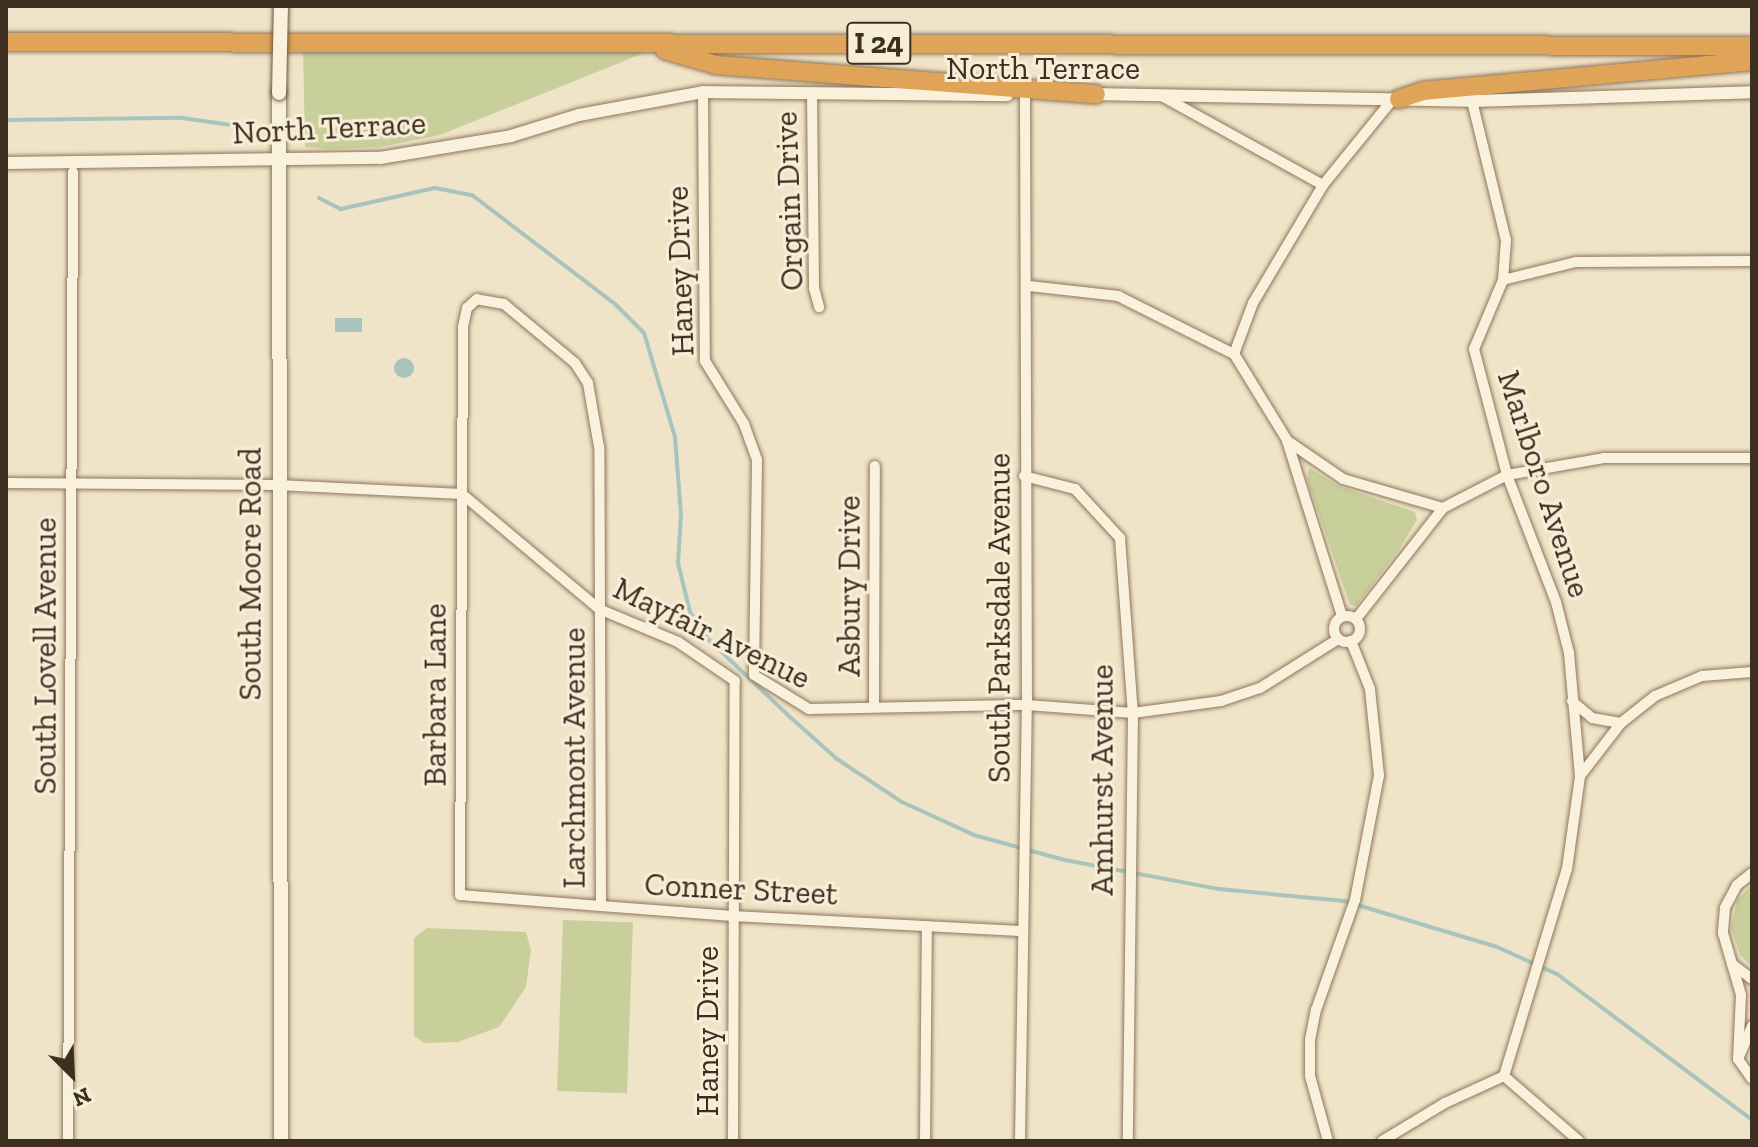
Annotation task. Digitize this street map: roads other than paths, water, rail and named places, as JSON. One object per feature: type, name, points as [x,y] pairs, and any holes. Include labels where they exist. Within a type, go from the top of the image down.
[{"type":"highway","name":"I 24","points":[[6,42],[1752,46]]},
{"type":"highway","points":[[643,44],[716,65],[1096,94]]},
{"type":"highway","points":[[1396,99],[1423,91],[1752,61]]},
{"type":"main road","name":"South Moore Road","points":[[281,6],[277,159],[281,1141]]},
{"type":"street","name":"North Terrace","points":[[6,163],[380,158],[431,152],[703,92],[1157,93],[1472,101],[1752,92]]},
{"type":"street","name":"Haney Drive","points":[[703,92],[705,361],[744,424],[757,460],[754,675]]},
{"type":"street","points":[[1157,93],[1323,185]]},
{"type":"street","name":"Orgain Drive","points":[[812,94],[814,288],[819,307]]},
{"type":"street","name":"South Parksdale Avenue","points":[[1020,1141],[1020,931],[1027,705],[1024,476],[1029,286],[1025,95]]},
{"type":"street","points":[[1234,354],[1253,303],[1323,185],[1396,99]]},
{"type":"street","name":"Marlboro Avenue","points":[[1472,101],[1499,195],[1506,240],[1503,280],[1474,349],[1507,475],[1556,602],[1569,653],[1580,776],[1567,869],[1504,1076]]},
{"type":"street","name":"South Lovell Avenue","points":[[68,1141],[73,172]]},
{"type":"street","points":[[1503,280],[1576,262],[1752,261]]},
{"type":"street","points":[[1029,286],[1118,296],[1234,354],[1287,440],[1342,616]]},
{"type":"street","name":"Barbara Lane","points":[[460,895],[463,327],[467,308],[477,299],[489,298],[541,334],[588,383],[599,447],[599,609]]},
{"type":"street","points":[[1287,440],[1343,479],[1443,508]]},
{"type":"street","points":[[1356,619],[1443,508],[1507,475],[1604,458],[1752,458]]},
{"type":"street","name":"Asbury Drive","points":[[874,706],[875,466]]},
{"type":"street","name":"Amhurst Avenue","points":[[1024,476],[1075,489],[1120,538],[1133,713],[1127,867],[1128,1141]]},
{"type":"street","points":[[6,483],[277,485],[462,494]]},
{"type":"street","name":"Mayfair Avenue","points":[[462,494],[599,609],[678,642],[735,681],[754,675],[809,709],[1027,705],[1133,713],[1221,701],[1260,688],[1338,639]]},
{"type":"street","name":"Larchmont Avenue","points":[[599,609],[601,906]]},
{"type":"street","points":[[1342,616],[1356,619]]},
{"type":"street","points":[[1342,616],[1333,626],[1338,639],[1351,641]]},
{"type":"street","points":[[1351,641],[1360,631],[1356,619]]},
{"type":"street","points":[[1328,1141],[1310,1076],[1310,1040],[1316,1010],[1354,905],[1379,775],[1370,689],[1351,641]]},
{"type":"street","name":"Marlboro Avenue","points":[[1580,776],[1621,723],[1655,696],[1702,676],[1752,672]]},
{"type":"street","name":"Haney Drive","points":[[733,1141],[735,681]]},
{"type":"street","points":[[1572,701],[1592,718],[1621,723]]},
{"type":"street","points":[[1752,873],[1737,885],[1725,908],[1723,933],[1741,995],[1738,1059],[1752,1079]]},
{"type":"street","name":"Conner Street","points":[[460,895],[733,916],[1020,931]]},
{"type":"street","points":[[925,1141],[927,926]]},
{"type":"street","points":[[1731,962],[1752,979]]},
{"type":"street","points":[[1738,1059],[1752,1026]]},
{"type":"street","points":[[1382,1141],[1445,1103],[1504,1076],[1579,1141]]},
{"type":"water","points":[[335,318],[362,318],[362,332],[335,332]]},
{"type":"water","points":[[404,358],[411,361],[414,368],[411,375],[404,378],[397,375],[394,368],[397,361]]},
{"type":"waterway","points":[[6,120],[182,118],[232,125]]},
{"type":"waterway","points":[[319,198],[341,209],[435,188],[472,195],[615,304],[644,333],[675,437],[681,515],[678,563],[690,612],[706,637],[790,717],[837,759],[902,802],[974,835],[1065,860],[1219,889],[1344,901],[1497,947],[1557,974],[1752,1120]]}]
